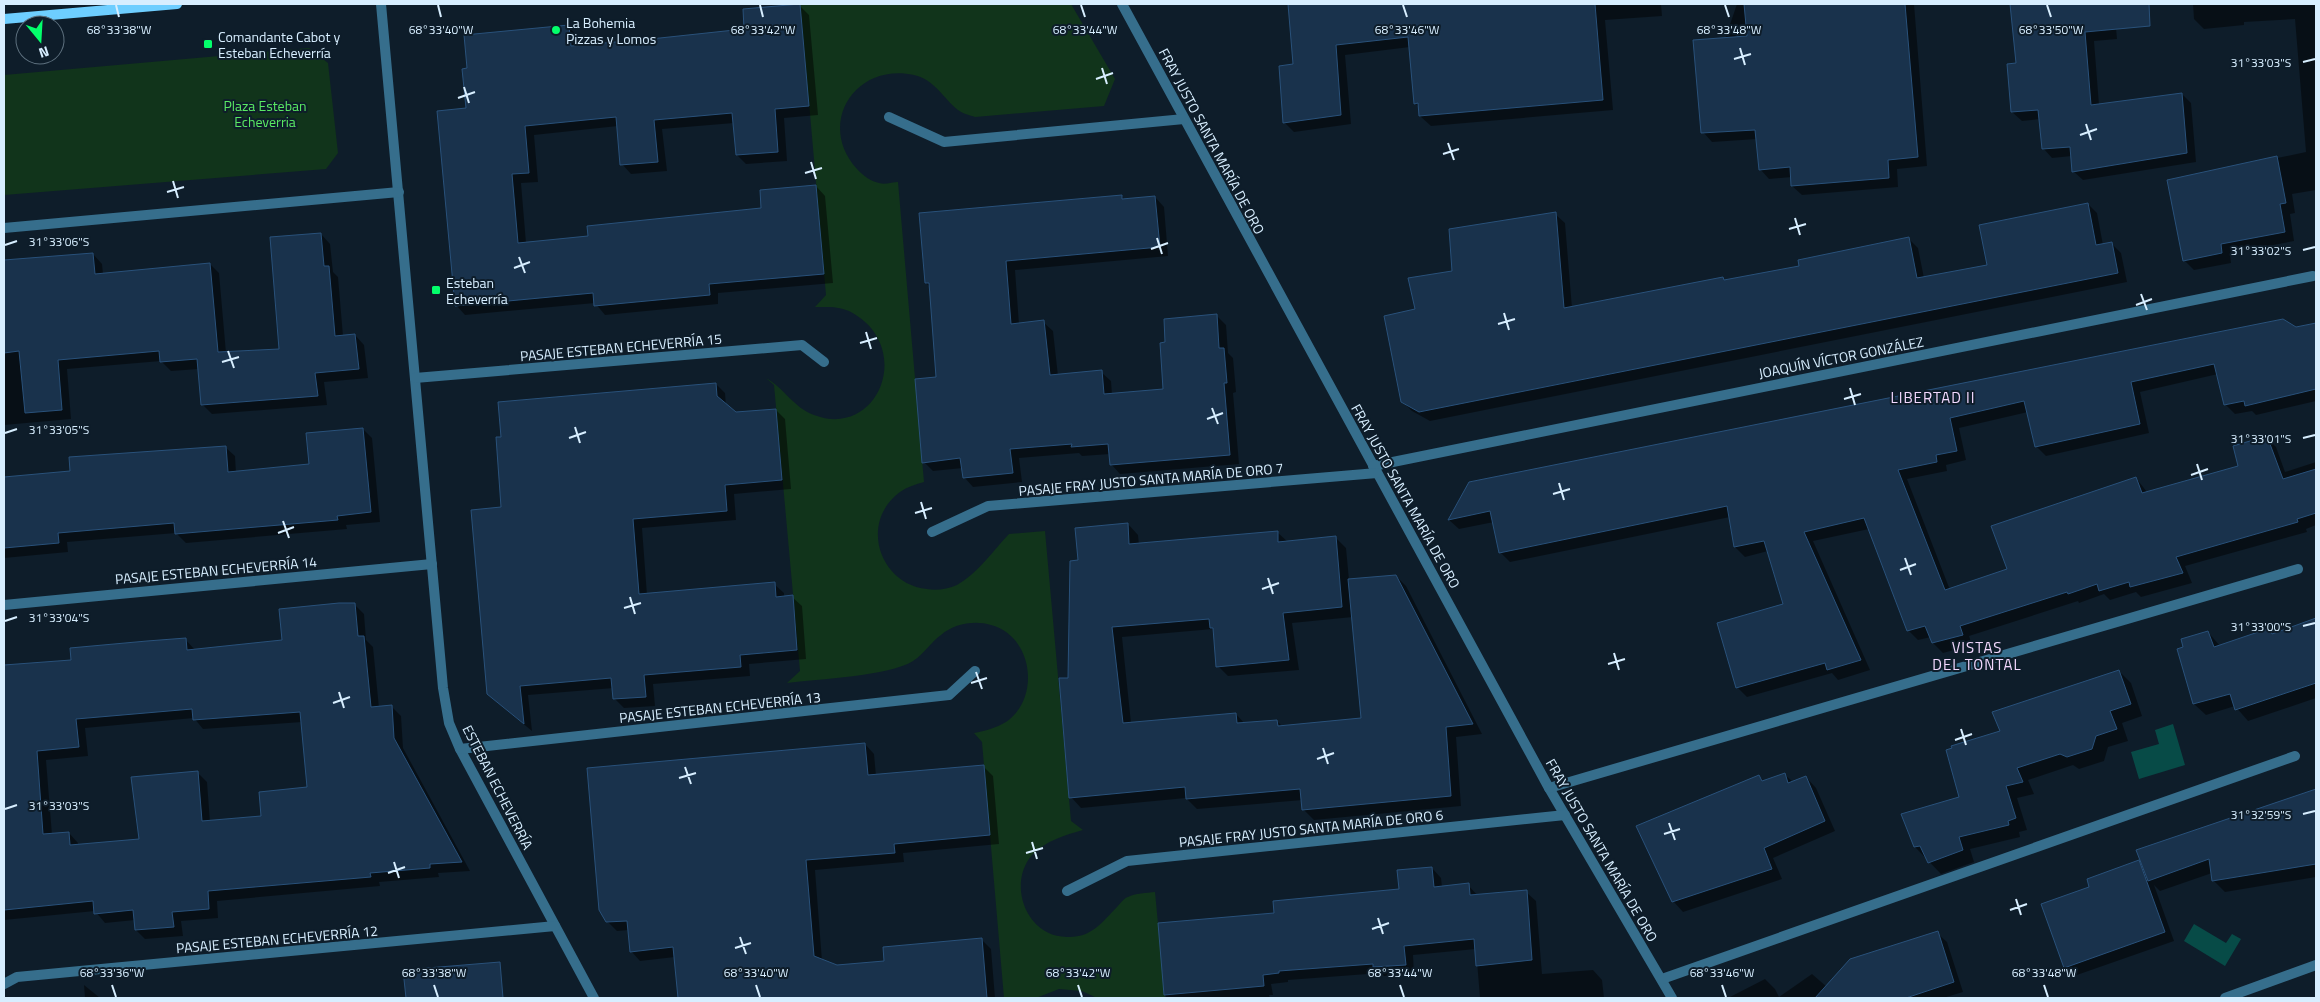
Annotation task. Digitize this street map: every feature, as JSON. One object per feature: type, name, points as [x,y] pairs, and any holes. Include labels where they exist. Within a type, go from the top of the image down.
[{"type":"main road","points":[[4,19],[133,6],[177,4]]},
{"type":"street","name":"ESTEBAN ECHEVERRÍA","points":[[381,4],[443,688],[449,722],[460,749],[594,998]]},
{"type":"street","name":"FRAY JUSTO SANTA MARÍA DE ORO","points":[[1122,4],[1549,788],[1672,998]]},
{"type":"street","points":[[889,117],[944,142],[1184,119]]},
{"type":"street","points":[[4,228],[399,192]]},
{"type":"street","name":"JOAQUÍN VÍCTOR GONZÁLEZ","points":[[1375,469],[2314,276]]},
{"type":"street","name":"PASAJE ESTEBAN ECHEVERRÍA 15","points":[[415,378],[802,345],[824,362]]},
{"type":"street","name":"PASAJE FRAY JUSTO SANTA MARÍA DE ORO 7","points":[[932,532],[988,506],[1375,469]]},
{"type":"street","name":"PASAJE ESTEBAN ECHEVERRÍA 14","points":[[4,605],[432,564]]},
{"type":"street","points":[[1549,788],[2298,569]]},
{"type":"street","name":"PASAJE ESTEBAN ECHEVERRÍA 13","points":[[460,749],[949,695],[975,672]]},
{"type":"street","points":[[1662,979],[2294,756]]},
{"type":"street","name":"PASAJE FRAY JUSTO SANTA MARÍA DE ORO 6","points":[[1067,891],[1126,861],[1565,815]]},
{"type":"street","name":"PASAJE ESTEBAN ECHEVERRÍA 12","points":[[4,984],[17,977],[555,926]]},
{"type":"street","points":[[2224,998],[2316,966]]},
{"type":"green space","points":[[1071,4],[1115,79],[1104,106],[975,117],[958,110],[927,80],[914,75],[893,73],[874,78],[859,87],[848,100],[841,116],[840,134],[845,152],[862,174],[870,180],[879,183],[898,182],[924,482],[903,490],[887,505],[880,519],[878,535],[880,550],[887,564],[897,576],[910,585],[931,590],[942,589],[957,585],[971,575],[1009,534],[1045,531],[1071,821],[1083,830],[1049,842],[1032,855],[1025,867],[1021,880],[1021,894],[1031,919],[1041,928],[1053,935],[1076,937],[1096,928],[1127,898],[1138,894],[1155,892],[1165,998],[1097,998],[1082,991],[1059,989],[1036,998],[1004,998],[982,742],[974,733],[1006,722],[1017,711],[1024,698],[1028,684],[1023,654],[1016,641],[1005,631],[991,625],[965,624],[946,631],[917,658],[902,666],[871,673],[787,683],[800,671],[774,385],[766,378],[807,412],[837,419],[856,414],[871,402],[881,385],[885,365],[881,345],[869,326],[845,309],[815,307],[826,295],[801,12],[792,5]]},
{"type":"green space","name":"Plaza Esteban Echeverria","points":[[309,48],[328,63],[338,153],[326,169],[4,195],[4,75]]},
{"type":"shaded area","points":[[2173,724],[2185,765],[2139,779],[2131,752],[2159,744],[2155,730]]},
{"type":"shaded area","points":[[2194,924],[2226,943],[2232,934],[2241,939],[2225,966],[2184,941]]},
{"type":"building","points":[[800,4],[809,106],[775,109],[778,152],[736,155],[732,113],[654,120],[658,162],[620,165],[616,117],[525,126],[529,173],[512,174],[518,243],[588,236],[587,226],[761,208],[760,190],[816,185],[824,274],[709,284],[710,295],[594,306],[593,293],[455,306],[437,111],[466,108],[462,69],[467,68],[464,35],[569,25],[571,46],[660,38],[744,29],[743,9]]},
{"type":"building","points":[[1288,4],[1595,4],[1603,100],[1419,116],[1418,103],[1414,104],[1408,37],[1336,45],[1341,115],[1283,123],[1279,66],[1293,64]]},
{"type":"building","points":[[1744,4],[1905,4],[1918,157],[1888,160],[1889,178],[1791,186],[1790,167],[1759,170],[1755,130],[1701,133],[1693,40],[1747,36]]},
{"type":"building","points":[[2010,4],[2149,4],[2150,26],[2085,32],[2091,105],[2182,93],[2187,153],[2072,172],[2070,147],[2042,149],[2038,110],[2011,112],[2007,64],[2016,63]]},
{"type":"building","points":[[2277,156],[2286,203],[2280,204],[2285,232],[2221,244],[2222,253],[2183,261],[2167,180]]},
{"type":"building","points":[[1122,195],[1122,199],[1155,196],[1160,247],[1006,261],[1011,324],[1044,320],[1050,375],[1102,370],[1104,394],[1163,389],[1160,343],[1165,342],[1164,319],[1217,314],[1219,348],[1224,348],[1227,383],[1224,383],[1230,455],[1110,465],[1108,444],[1071,447],[1072,444],[1010,449],[1013,473],[963,478],[960,458],[922,463],[915,379],[936,377],[929,283],[925,283],[919,213]]},
{"type":"building","points":[[2088,203],[2096,245],[2112,242],[2118,273],[1419,412],[1401,402],[1384,316],[1415,309],[1408,278],[1452,271],[1449,229],[1556,212],[1564,308],[1723,277],[1724,280],[1799,266],[1798,260],[1909,237],[1917,278],[1987,265],[1979,225]]},
{"type":"building","points":[[321,233],[324,266],[329,266],[335,336],[355,334],[359,369],[315,373],[318,396],[201,405],[197,359],[160,362],[159,351],[58,360],[62,410],[25,413],[19,351],[4,353],[4,260],[93,253],[95,274],[210,263],[218,352],[279,349],[270,237]]},
{"type":"building","points":[[2283,319],[2296,327],[2316,323],[2316,389],[2245,406],[2244,401],[2224,405],[2214,364],[2131,382],[2140,424],[2035,447],[2024,401],[1950,418],[1957,451],[1936,455],[1937,462],[1898,470],[1945,590],[2007,569],[1991,526],[2136,477],[2142,493],[2238,466],[2233,446],[2267,436],[2283,479],[2316,469],[2316,513],[2297,519],[2298,522],[2176,557],[2183,573],[2130,587],[2129,582],[2099,591],[2097,584],[2068,594],[2067,592],[1960,626],[1963,635],[1932,643],[1925,626],[1907,631],[1864,518],[1804,532],[1861,660],[1827,670],[1825,663],[1736,688],[1717,623],[1783,604],[1764,541],[1734,547],[1727,506],[1499,553],[1490,511],[1448,520],[1469,482]]},
{"type":"building","points":[[716,383],[717,396],[736,412],[776,409],[782,480],[725,485],[727,511],[633,519],[639,594],[775,582],[776,597],[793,595],[797,650],[740,655],[741,667],[644,675],[646,697],[613,699],[611,678],[520,686],[524,724],[487,694],[471,510],[501,507],[496,437],[501,437],[498,402]]},
{"type":"building","points":[[363,428],[371,512],[337,516],[338,520],[175,534],[174,523],[58,533],[59,543],[4,548],[4,477],[70,471],[69,457],[226,446],[228,472],[309,464],[306,433]]},
{"type":"building","points":[[1128,523],[1129,544],[1278,531],[1278,542],[1336,536],[1342,607],[1283,613],[1289,660],[1216,667],[1213,628],[1210,628],[1209,619],[1112,627],[1123,723],[1236,713],[1237,723],[1277,720],[1278,726],[1361,718],[1348,579],[1396,575],[1473,724],[1446,727],[1451,796],[1302,810],[1300,789],[1186,799],[1185,787],[1069,798],[1059,678],[1068,678],[1070,561],[1078,560],[1075,528]]},
{"type":"building","points":[[355,603],[358,636],[364,636],[371,707],[392,705],[394,738],[462,862],[430,864],[430,868],[370,873],[371,877],[208,891],[209,909],[172,912],[174,927],[135,930],[133,910],[94,914],[93,901],[4,910],[4,665],[71,660],[70,648],[147,641],[186,638],[187,650],[282,640],[279,609]],"holes":[[[192,709],[193,720],[300,712],[307,787],[259,792],[261,816],[202,821],[198,771],[131,777],[139,839],[70,845],[69,832],[43,834],[37,751],[79,747],[76,719]]]},
{"type":"building","points":[[2316,618],[2316,683],[2235,710],[2230,694],[2193,704],[2177,649],[2183,647],[2181,639],[2208,631],[2214,647],[2270,628],[2272,634]]},
{"type":"building","points":[[2119,670],[2131,704],[2110,711],[2117,729],[2096,736],[2092,749],[2067,757],[2060,754],[2017,768],[2023,782],[2006,786],[2016,818],[2008,821],[2009,825],[1959,837],[1963,850],[1928,863],[1920,846],[1914,847],[1901,814],[1959,797],[1946,750],[1952,748],[1951,746],[2000,731],[1992,712]]},
{"type":"building","points":[[865,743],[868,775],[984,765],[990,835],[894,844],[895,853],[806,860],[814,956],[837,965],[884,961],[883,947],[982,938],[987,998],[678,998],[673,947],[630,952],[627,921],[606,922],[599,910],[587,768]]},
{"type":"building","points":[[1785,773],[1788,783],[1806,776],[1825,821],[1764,848],[1772,869],[1672,902],[1636,826],[1759,775],[1762,781]]},
{"type":"building","points":[[2316,789],[2316,864],[2212,881],[2209,859],[2148,881],[2136,850]]},
{"type":"building","points":[[2139,860],[2165,932],[2064,968],[2041,904],[2089,887],[2087,879]]},
{"type":"building","points":[[1432,867],[1434,887],[1469,883],[1470,895],[1527,890],[1532,960],[1476,966],[1474,939],[1404,946],[1406,965],[1373,967],[1373,964],[1279,971],[1279,973],[1263,975],[1264,986],[1164,995],[1158,923],[1274,913],[1273,901],[1399,889],[1397,870]]},
{"type":"building","points":[[1938,931],[1954,982],[1906,998],[1815,998],[1850,959]]},
{"type":"building","points":[[500,962],[503,998],[406,998],[403,970]]},
{"type":"place","name":"La Bohemia Pizzas y Lomos","points":[[556,30]]},
{"type":"place","name":"Comandante Cabot y Esteban Echeverría","points":[[208,44]]},
{"type":"place","name":"Esteban Echeverría","points":[[436,290]]},
{"type":"district","name":"LIBERTAD II","points":[[1933,397]]},
{"type":"district","name":"VISTAS DEL TONTAL","points":[[1977,656]]}]
